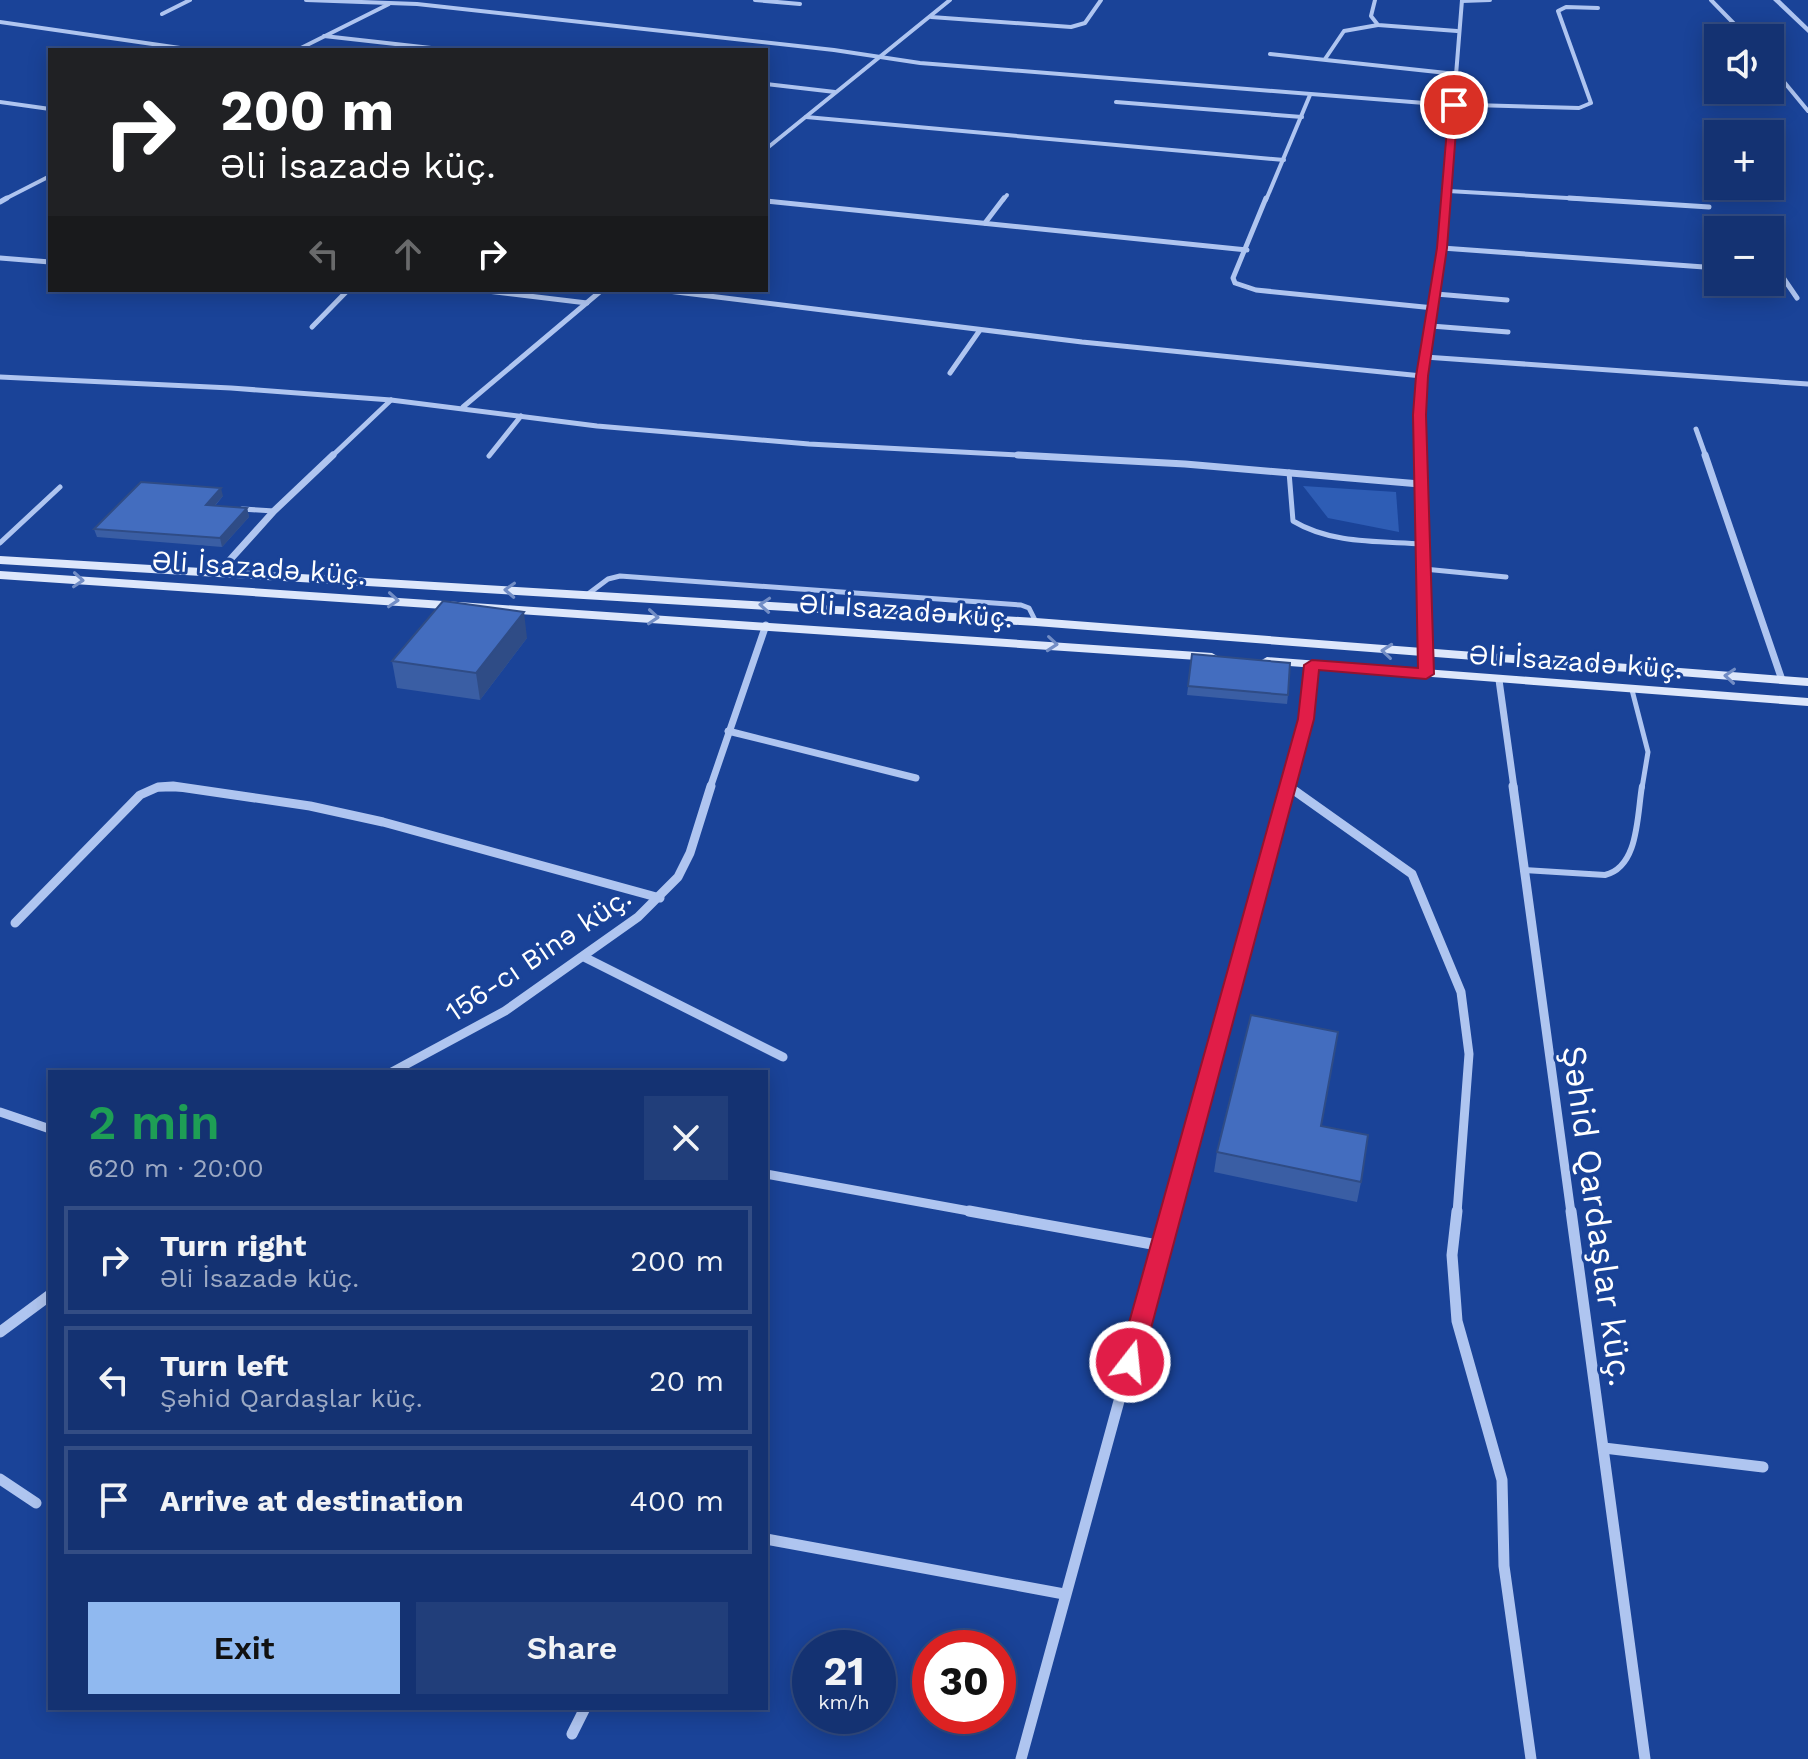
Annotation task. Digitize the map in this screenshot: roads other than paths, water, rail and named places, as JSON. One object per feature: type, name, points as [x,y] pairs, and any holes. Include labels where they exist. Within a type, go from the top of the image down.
[{"type":"main road","name":"Əli İsazadə küç.","points":[[0,560],[1036,622],[1808,682]]},
{"type":"main road","points":[[205,588],[219,572]]},
{"type":"main road","name":"Əli İsazadə küç.","points":[[0,575],[1220,657]]},
{"type":"main road","points":[[1496,659],[1499,680]]},
{"type":"main road","name":"Əli İsazadə küç.","points":[[1251,660],[1808,702]]},
{"type":"street","points":[[162,14],[190,0]]},
{"type":"street","points":[[306,0],[391,3],[834,50],[878,58],[1310,95],[1454,105],[1587,106],[1591,103],[1558,11],[1566,7],[1598,8]]},
{"type":"street","points":[[301,48],[397,0]]},
{"type":"street","points":[[755,0],[800,4]]},
{"type":"street","points":[[768,147],[878,58],[898,46],[950,0]]},
{"type":"street","points":[[931,17],[1071,27],[1085,23],[1101,0]]},
{"type":"street","points":[[1375,0],[1371,16],[1378,25]]},
{"type":"street","points":[[1426,674],[1420,484],[1422,376],[1442,248],[1457,31],[1462,1],[1490,0]]},
{"type":"street","points":[[1711,0],[1734,24]]},
{"type":"street","points":[[1776,0],[1808,31]]},
{"type":"street","points":[[0,22],[180,48]]},
{"type":"street","points":[[1325,59],[1344,31],[1378,25],[1457,31]]},
{"type":"street","points":[[324,36],[431,48]]},
{"type":"street","points":[[1270,54],[1456,74]]},
{"type":"street","points":[[1784,82],[1808,111]]},
{"type":"street","points":[[768,84],[835,92]]},
{"type":"street","points":[[1310,95],[1233,278],[1235,283],[1247,288],[1434,308]]},
{"type":"street","points":[[0,102],[48,109]]},
{"type":"street","points":[[1116,102],[1302,117]]},
{"type":"street","points":[[806,117],[1284,160]]},
{"type":"street","points":[[768,138],[778,139]]},
{"type":"street","points":[[0,202],[48,177]]},
{"type":"street","points":[[1448,191],[1709,207]]},
{"type":"street","points":[[0,192],[16,194]]},
{"type":"street","points":[[985,223],[1007,195]]},
{"type":"street","points":[[768,201],[1247,250]]},
{"type":"street","points":[[1442,248],[1704,267]]},
{"type":"street","points":[[0,258],[48,262]]},
{"type":"street","points":[[1784,279],[1797,298]]},
{"type":"street","points":[[312,327],[346,292]]},
{"type":"street","points":[[496,292],[587,303]]},
{"type":"street","points":[[463,407],[600,292]]},
{"type":"street","points":[[676,292],[980,330],[1422,376]]},
{"type":"street","points":[[1436,294],[1507,300]]},
{"type":"street","points":[[1431,326],[1508,332]]},
{"type":"street","points":[[950,373],[980,330]]},
{"type":"street","points":[[1425,357],[1808,384]]},
{"type":"street","points":[[0,377],[231,388],[391,400],[597,426],[809,444],[1289,472],[1420,484]]},
{"type":"street","points":[[219,572],[274,511],[391,400]]},
{"type":"street","points":[[489,456],[521,416]]},
{"type":"street","points":[[1696,429],[1782,680]]},
{"type":"street","name":"156-cı Binə küç.","points":[[396,1070],[505,1011],[584,957],[660,898],[678,877],[690,853],[728,731],[766,625]]},
{"type":"street","points":[[1021,1759],[1306,719],[1312,665]]},
{"type":"street","name":"Şəhid Qardaşlar küç.","points":[[1499,680],[1645,1759]]},
{"type":"street","points":[[728,731],[916,778]]},
{"type":"street","points":[[15,923],[140,795],[158,787],[173,786],[310,806],[383,822],[660,898]]},
{"type":"street","points":[[1288,786],[1412,874],[1461,992],[1469,1054],[1464,1143],[1452,1255],[1457,1321],[1502,1480],[1504,1566],[1531,1759]]},
{"type":"street","points":[[584,957],[783,1057]]},
{"type":"street","points":[[0,1112],[48,1128]]},
{"type":"street","points":[[768,1174],[1163,1246]]},
{"type":"street","points":[[0,1332],[48,1296]]},
{"type":"street","points":[[1604,1448],[1763,1467]]},
{"type":"street","points":[[0,1479],[36,1503]]},
{"type":"street","points":[[768,1539],[1064,1594]]},
{"type":"street","points":[[572,1734],[584,1710]]},
{"type":"lane","points":[[1289,472],[1293,521],[1303,529],[1321,534],[1422,544]]},
{"type":"lane","points":[[0,543],[60,487]]},
{"type":"lane","points":[[234,508],[274,511]]},
{"type":"lane","points":[[1424,569],[1506,577]]},
{"type":"lane","points":[[1523,870],[1605,875],[1617,872],[1629,858],[1648,752],[1632,690]]}]
